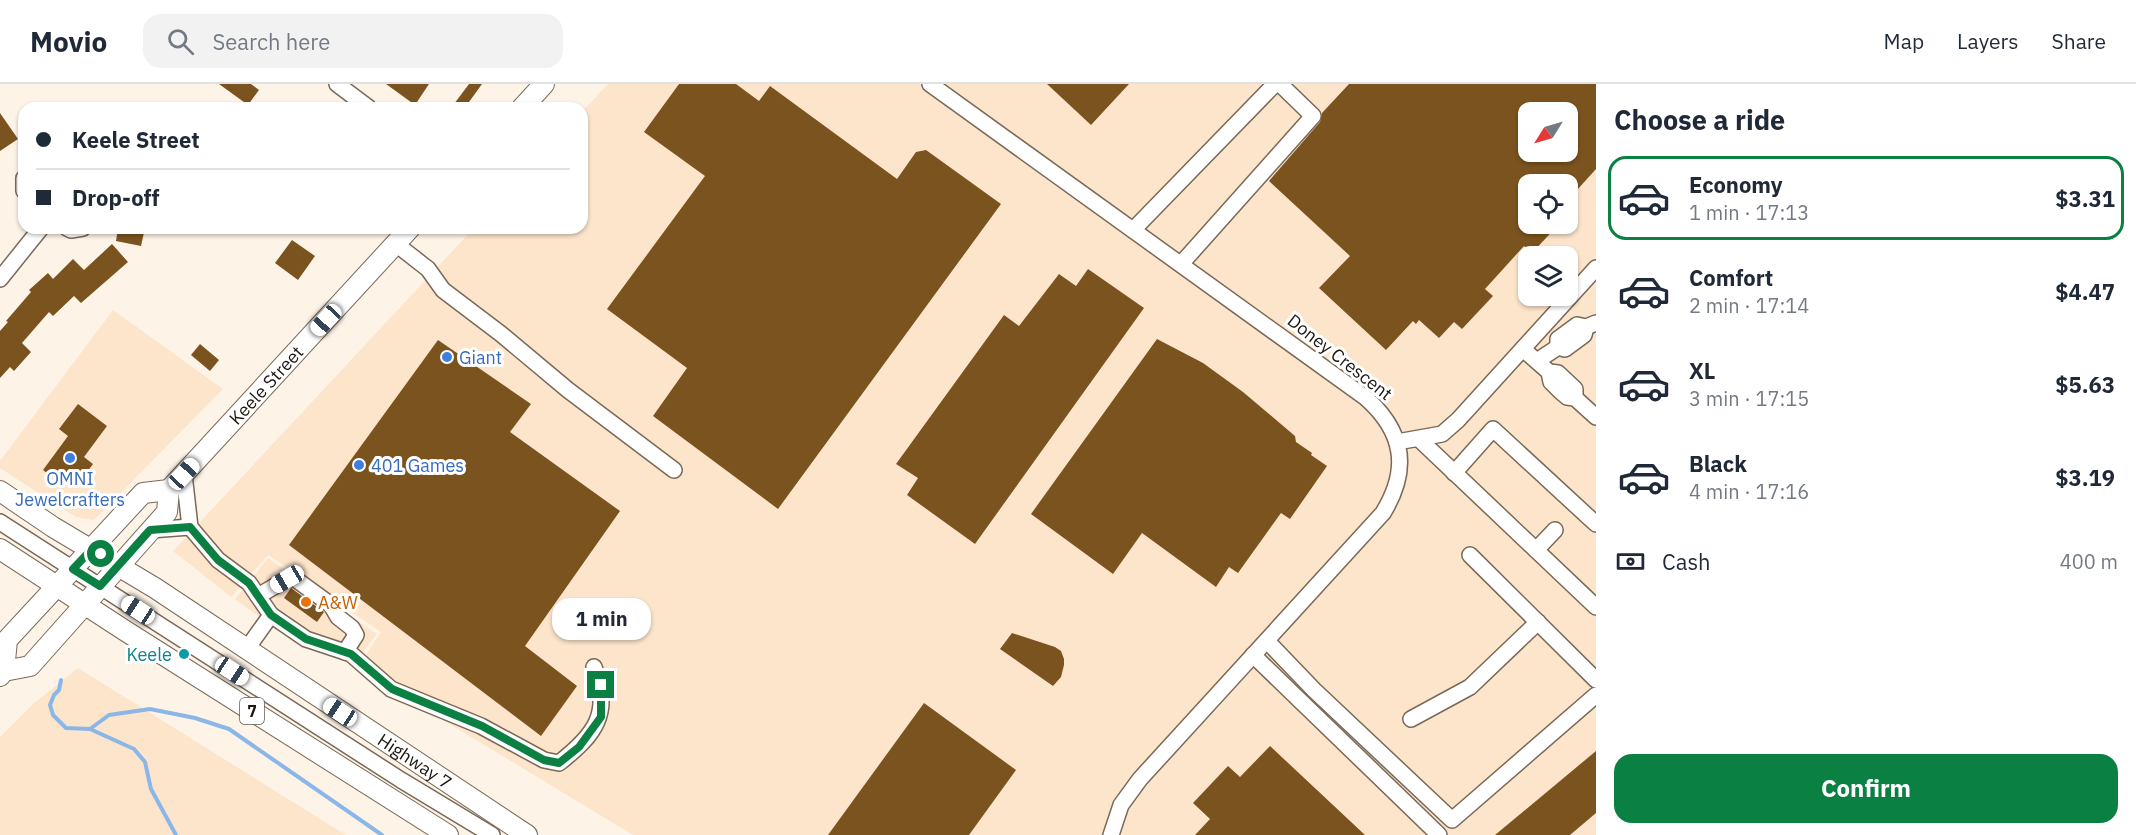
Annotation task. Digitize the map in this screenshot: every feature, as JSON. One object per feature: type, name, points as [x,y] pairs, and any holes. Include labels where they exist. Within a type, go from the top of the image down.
[{"type":"main road","points":[[528,102],[544,84]]},
{"type":"main road","name":"Keele Street","points":[[169,490],[143,493],[7,640],[2,674],[30,666],[167,512],[169,490],[405,234]]},
{"type":"main road","name":"Highway 7","points":[[0,491],[53,527],[155,588],[527,835]]},
{"type":"main road","name":"7","points":[[0,549],[448,835]]},
{"type":"street","points":[[336,84],[361,102]]},
{"type":"street","name":"Doney Crescent","points":[[930,84],[1366,398],[1385,417],[1397,442],[1399,476],[1395,490],[1383,513],[1135,785],[1121,805],[1111,835]]},
{"type":"street","points":[[1133,230],[1275,84]]},
{"type":"street","points":[[1181,264],[1313,116],[1280,84]]},
{"type":"street","points":[[0,279],[36,234]]},
{"type":"street","points":[[396,244],[428,269],[443,290],[501,334],[568,390],[674,470]]},
{"type":"street","points":[[1397,442],[1442,434],[1458,420],[1596,268]]},
{"type":"street","points":[[1537,361],[1558,347],[1565,349],[1584,335],[1591,325]]},
{"type":"street","points":[[1523,349],[1549,372],[1551,382],[1560,391],[1567,397],[1575,398],[1596,417]]},
{"type":"street","points":[[1454,473],[1493,429],[1596,524]]},
{"type":"street","points":[[1419,439],[1596,607]]},
{"type":"street","points":[[184,474],[190,527],[218,560],[249,583],[271,615],[306,639],[351,654],[392,689],[482,726],[544,760],[559,763],[579,747],[601,717],[601,685],[594,667]]},
{"type":"street","points":[[0,522],[401,780],[492,835]]},
{"type":"street","points":[[150,530],[190,527]]},
{"type":"street","points":[[1536,550],[1555,530]]},
{"type":"street","points":[[1470,555],[1596,680]]},
{"type":"street","points":[[258,596],[287,579],[294,578],[331,605],[338,616],[352,628],[356,635],[345,652]]},
{"type":"street","points":[[246,650],[271,615]]},
{"type":"street","points":[[1412,719],[1470,687],[1538,622]]},
{"type":"street","points":[[1267,641],[1314,690],[1452,820],[1596,695]]},
{"type":"street","points":[[1253,655],[1439,835]]},
{"type":"shaded area","points":[[608,84],[1596,84],[1596,835],[633,835],[357,668],[381,632],[268,555],[231,597],[173,551],[468,234],[588,234],[588,106]]},
{"type":"shaded area","points":[[113,310],[223,389],[94,520],[76,517],[0,468],[0,461]]},
{"type":"shaded area","points":[[268,558],[377,634],[353,665],[300,641],[235,599]]},
{"type":"shaded area","points":[[78,668],[346,835],[0,835],[0,737],[33,704]]},
{"type":"building","points":[[219,84],[251,84],[259,90],[250,102],[244,102]]},
{"type":"building","points":[[386,84],[429,84],[417,102],[411,102]]},
{"type":"building","points":[[469,84],[482,84],[469,102],[456,102]]},
{"type":"building","points":[[679,84],[736,84],[759,101],[770,86],[897,179],[916,152],[926,150],[1001,204],[778,509],[653,416],[687,368],[607,309],[705,176],[644,132]]},
{"type":"building","points":[[1047,84],[1129,84],[1091,125]]},
{"type":"building","points":[[1349,84],[1596,84],[1596,169],[1578,189],[1578,174],[1518,174],[1518,234],[1550,234],[1539,246],[1518,246],[1518,253],[1485,289],[1493,296],[1462,329],[1454,322],[1439,338],[1419,320],[1416,324],[1413,321],[1386,350],[1319,288],[1350,256],[1269,181],[1320,122],[1322,113]]},
{"type":"building","points":[[0,113],[18,139],[0,151]]},
{"type":"building","points":[[117,234],[144,234],[141,246],[116,241]]},
{"type":"building","points":[[292,240],[315,256],[298,280],[275,263]]},
{"type":"building","points":[[112,244],[128,262],[81,303],[74,296],[53,316],[49,312],[22,343],[31,352],[14,371],[10,367],[0,378],[0,331],[31,292],[29,290],[48,273],[53,279],[73,259],[84,270]]},
{"type":"building","points":[[1088,269],[1144,308],[975,544],[907,495],[918,478],[896,464],[1004,315],[1019,326],[1059,274],[1076,286]]},
{"type":"building","points":[[1157,339],[1203,363],[1243,392],[1295,436],[1296,442],[1327,466],[1290,519],[1281,513],[1238,573],[1229,567],[1216,587],[1142,533],[1113,574],[1031,514]]},
{"type":"building","points":[[438,340],[531,404],[510,432],[620,511],[525,646],[577,686],[541,736],[289,545]]},
{"type":"building","points":[[200,344],[219,360],[210,371],[191,355]]},
{"type":"building","points":[[78,404],[107,426],[84,457],[93,464],[76,487],[56,472],[52,477],[43,470],[68,436],[59,429]]},
{"type":"building","name":"A&W","points":[[291,588],[324,612],[317,622],[284,598]]},
{"type":"building","points":[[1012,633],[1061,651],[1064,665],[1061,677],[1053,686],[1000,649]]},
{"type":"building","points":[[924,703],[1016,770],[969,835],[828,835]]},
{"type":"building","points":[[1270,746],[1365,835],[1195,835],[1210,819],[1193,803],[1228,766],[1240,777]]},
{"type":"building","points":[[1596,751],[1596,813],[1570,835],[1495,835]]},
{"type":"waterway","points":[[61,680],[59,690],[50,705],[53,715],[66,728],[90,729],[134,749],[145,762],[151,789],[176,835]]},
{"type":"waterway","points":[[90,729],[109,715],[150,709],[195,718],[229,729],[382,835]]},
{"type":"place","name":"Giant","points":[[447,357]]},
{"type":"place","name":"OMNI Jewelcrafters","points":[[70,458]]},
{"type":"place","name":"401 Games","points":[[359,465]]},
{"type":"place","name":"A&W","points":[[306,602]]},
{"type":"place","name":"Keele","points":[[184,654]]},
{"type":"route","points":[[101,554],[92,549],[73,569],[100,586],[150,530],[190,527],[218,560],[249,583],[271,615],[306,639],[351,654],[392,689],[482,726],[544,760],[559,763],[579,747],[601,717],[601,685]]}]
